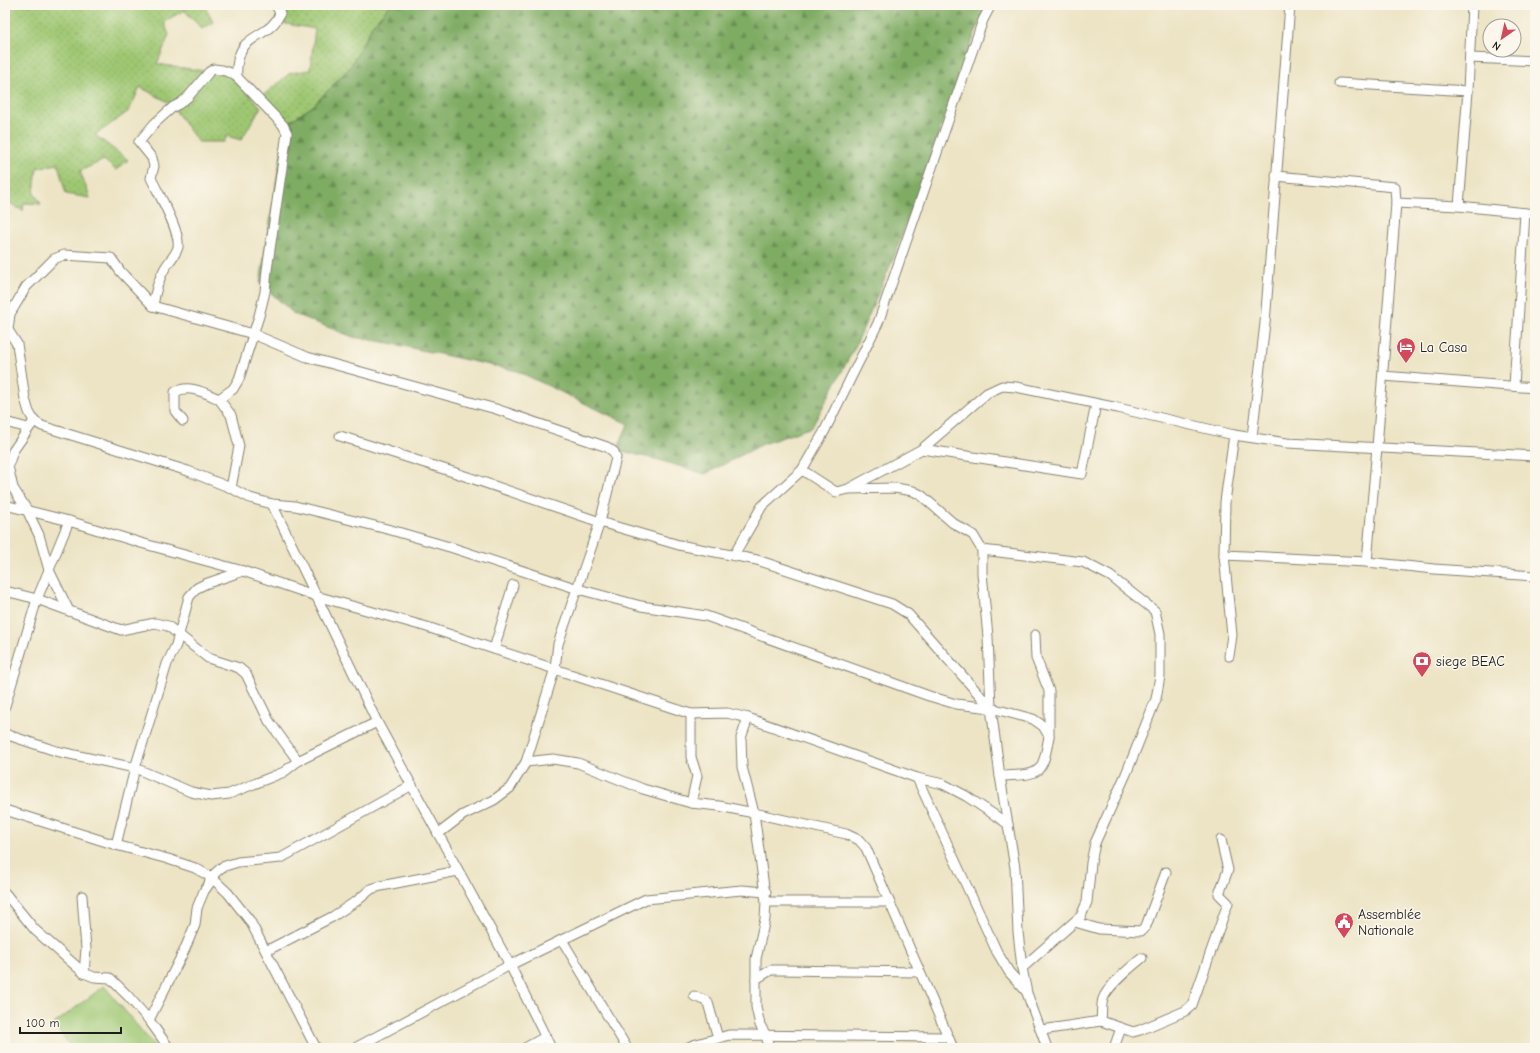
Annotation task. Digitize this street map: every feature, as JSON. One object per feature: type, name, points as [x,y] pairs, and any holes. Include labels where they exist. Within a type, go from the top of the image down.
[{"type":"street","points":[[734,555],[762,506],[802,470],[824,432],[878,323],[980,28],[991,5]]},
{"type":"street","points":[[1252,437],[1265,323],[1290,5]]},
{"type":"street","points":[[1459,206],[1468,91],[1472,5]]},
{"type":"street","points":[[237,78],[236,68],[245,45],[269,29],[277,20],[279,8]]},
{"type":"street","points":[[1470,58],[1535,61]]},
{"type":"street","points":[[153,306],[155,289],[165,267],[173,257],[178,246],[178,238],[169,214],[151,178],[154,166],[152,158],[139,142],[155,123],[173,107],[188,97],[208,72],[214,69],[222,70],[231,73],[237,78],[283,125],[287,133],[265,292],[260,316],[239,379],[233,389],[219,399]]},
{"type":"street","points":[[1339,83],[1468,91]]},
{"type":"street","points":[[1276,176],[1395,188],[1396,203],[1367,562]]},
{"type":"street","points":[[1396,203],[1459,206],[1535,214]]},
{"type":"street","points":[[1514,386],[1525,213]]},
{"type":"street","points":[[69,611],[49,570],[39,535],[27,510],[13,488],[8,466],[13,451],[31,424],[25,399],[17,344],[6,330],[10,314],[26,287],[54,259],[64,255],[110,258],[120,271],[153,306],[253,334],[307,357],[496,409],[607,447],[614,452],[616,458],[600,522],[558,644],[555,668],[526,762],[510,788],[494,800],[463,815],[438,834]]},
{"type":"street","points":[[1383,376],[1535,388]]},
{"type":"street","points":[[848,489],[922,449],[987,392],[1002,386],[1016,387],[1234,435],[1287,443],[1535,456]]},
{"type":"street","points":[[183,421],[175,411],[175,392],[188,388],[219,399],[231,415],[238,446],[231,488]]},
{"type":"street","points":[[922,449],[1082,474],[1096,404]]},
{"type":"street","points":[[5,422],[42,426],[188,471],[231,488],[250,498],[272,504],[295,506],[391,530],[453,548],[578,589],[641,606],[706,616],[929,696],[956,704],[991,708],[1033,719],[1043,726],[1049,736]]},
{"type":"street","points":[[1229,656],[1232,635],[1224,555],[1225,502],[1234,435]]},
{"type":"street","points":[[340,436],[453,472],[600,522],[679,545],[757,560],[892,604],[908,614],[991,708]]},
{"type":"street","points":[[802,470],[836,492],[848,489],[895,488],[914,491],[921,495],[953,523],[973,535],[982,550],[991,708],[1015,868],[1018,932],[1022,968],[1027,992],[1042,1030],[1047,1048]]},
{"type":"street","points":[[272,504],[376,722],[510,965],[551,1048]]},
{"type":"street","points":[[5,505],[69,521],[141,543],[243,571],[316,596],[427,626],[691,714],[727,713],[748,718],[917,778],[943,784],[966,796],[1008,824]]},
{"type":"street","points":[[5,706],[37,599],[69,521]]},
{"type":"street","points":[[982,550],[1083,562],[1110,576],[1155,611],[1160,634],[1160,676],[1156,699],[1129,767],[1095,843],[1091,863],[1088,902],[1081,916],[1022,968]]},
{"type":"street","points":[[1224,555],[1367,562],[1434,569],[1535,576]]},
{"type":"street","points":[[116,845],[135,768],[169,659],[175,648],[189,597],[197,588],[205,584],[243,571]]},
{"type":"street","points":[[494,649],[513,585]]},
{"type":"street","points":[[5,591],[37,599],[121,630],[155,624],[168,626],[208,658],[239,668],[246,674],[269,720],[298,761]]},
{"type":"street","points":[[1000,776],[1030,775],[1037,771],[1045,760],[1049,736],[1049,691],[1036,658],[1035,635]]},
{"type":"street","points":[[690,804],[697,776],[691,757],[691,714]]},
{"type":"street","points":[[748,718],[741,738],[742,767],[754,813],[766,892],[765,919],[756,959],[756,1007],[760,1025],[766,1035],[769,1048]]},
{"type":"street","points":[[5,734],[56,751],[135,768],[191,792],[211,796],[229,794],[284,772],[298,761],[376,722]]},
{"type":"street","points":[[526,762],[553,759],[578,763],[643,789],[690,804],[719,806],[754,813],[846,834],[859,840],[866,848],[953,1048]]},
{"type":"street","points":[[917,778],[997,952],[1009,972],[1027,992]]},
{"type":"street","points":[[149,1020],[184,951],[195,925],[197,908],[212,877],[222,867],[238,862],[282,858],[412,785]]},
{"type":"street","points":[[5,810],[116,845],[168,859],[195,868],[212,877],[228,893],[250,921],[316,1048]]},
{"type":"street","points":[[1042,1030],[1101,1021],[1133,1032],[1185,1011],[1192,1005],[1228,903],[1219,894],[1228,870],[1221,840]]},
{"type":"street","points":[[266,951],[332,917],[358,900],[371,889],[458,871]]},
{"type":"street","points":[[1075,922],[1099,929],[1141,931],[1146,926],[1166,872]]},
{"type":"street","points":[[355,1048],[510,965],[646,899],[742,890],[766,892]]},
{"type":"street","points":[[5,893],[34,930],[84,973],[94,977],[110,978],[149,1020],[169,1048]]},
{"type":"street","points":[[82,896],[86,949],[84,973]]},
{"type":"street","points":[[766,902],[889,902]]},
{"type":"street","points":[[562,940],[627,1048]]},
{"type":"street","points":[[1101,1021],[1105,995],[1128,969],[1142,958]]},
{"type":"street","points":[[756,979],[771,970],[919,972]]},
{"type":"street","points":[[694,996],[708,1003],[718,1038]]},
{"type":"street","points":[[1114,1048],[1121,1028]]},
{"type":"street","points":[[687,1048],[730,1035],[948,1037]]},
{"type":"street","points":[[525,1048],[545,1037]]},
{"type":"green space","points":[[5,5],[204,5],[213,22],[202,29],[184,10],[164,22],[169,35],[157,64],[231,75],[261,107],[241,140],[227,136],[224,142],[198,142],[170,103],[140,87],[129,111],[95,135],[128,160],[116,170],[104,160],[80,171],[90,198],[66,194],[58,164],[37,168],[34,193],[41,204],[24,203],[23,211],[5,200]]},
{"type":"green space","points":[[284,5],[390,5],[372,26],[351,66],[313,106],[286,124],[261,97],[290,73],[310,70],[315,29],[281,23]]},
{"type":"green space","points":[[390,5],[988,5],[976,31],[894,257],[856,345],[812,427],[763,444],[705,474],[659,460],[617,450],[628,424],[517,371],[389,343],[353,337],[294,314],[260,283],[286,124],[313,106],[351,66],[372,26]]},
{"type":"green space","points":[[104,986],[156,1048],[72,1048],[54,1024]]},
{"type":"place","name":"La Casa","points":[[1406,364]]},
{"type":"place","name":"siege BEAC","points":[[1422,678]]},
{"type":"place","name":"Assemblée Nationale","points":[[1344,939]]}]
